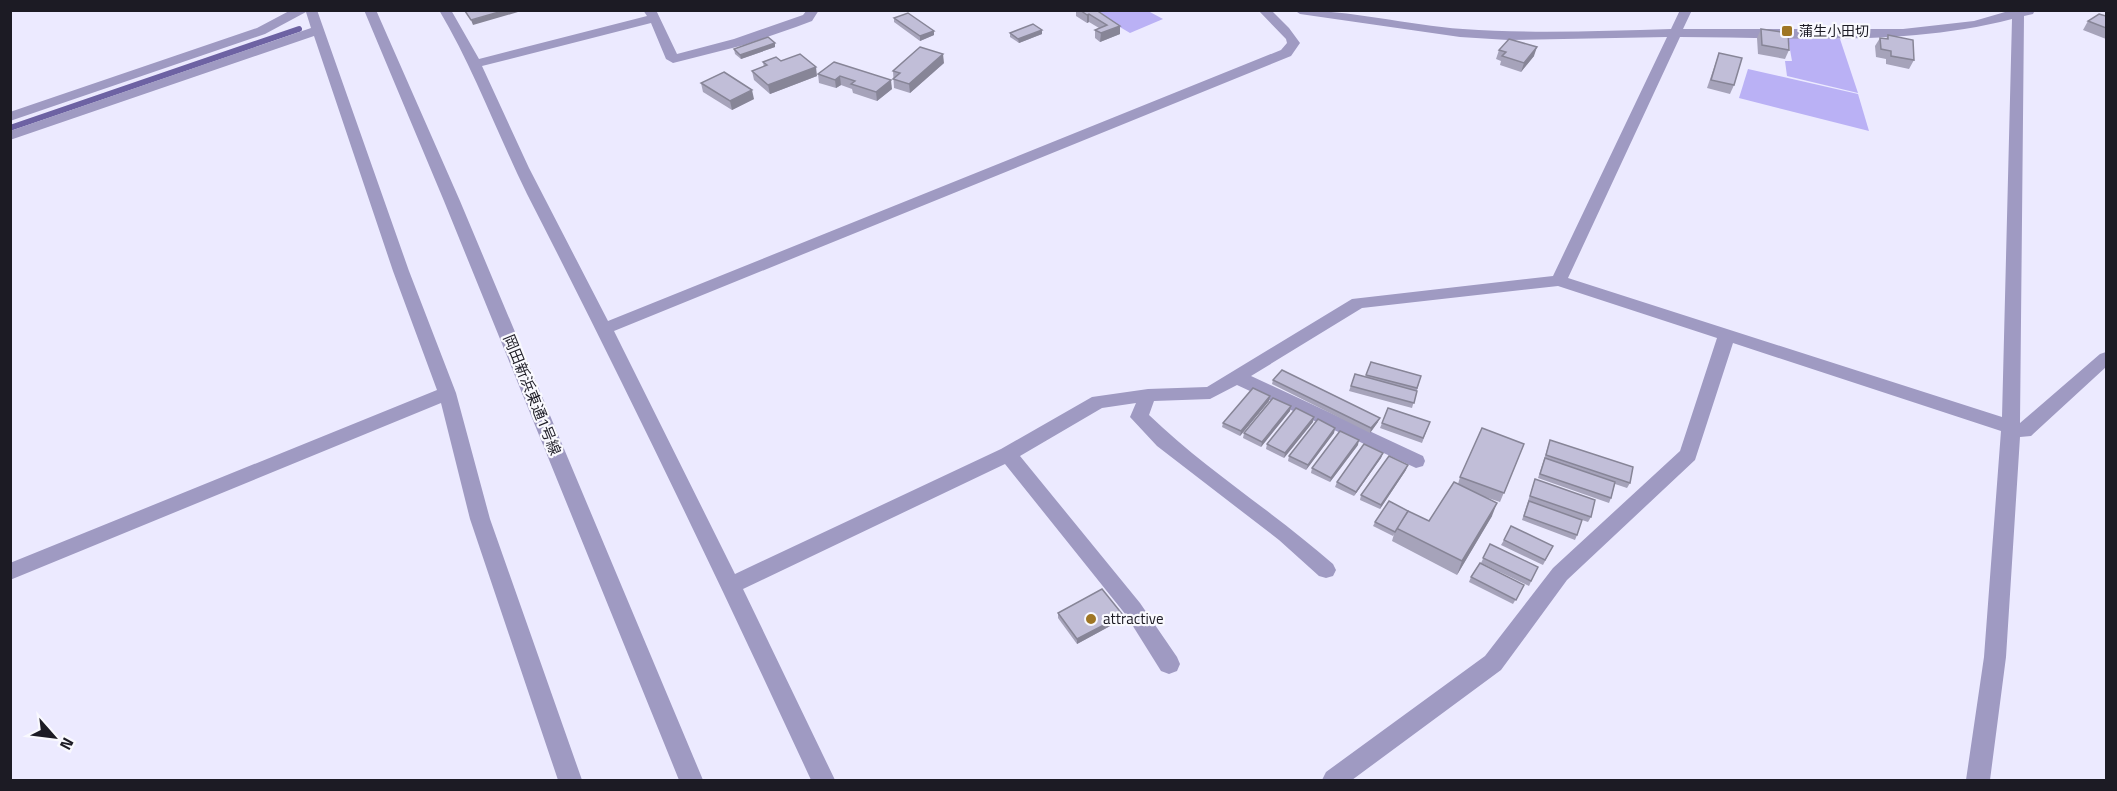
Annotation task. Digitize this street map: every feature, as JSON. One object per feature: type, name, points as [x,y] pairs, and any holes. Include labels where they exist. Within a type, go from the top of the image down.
[{"type":"street","points":[[10,117],[261,32],[302,10]]},
{"type":"street","points":[[311,10],[401,271],[447,393],[480,519],[570,780]]},
{"type":"street","name":"岡田新浜東通1号線","points":[[370,10],[453,201],[691,780]]},
{"type":"street","points":[[445,10],[476,64],[518,160],[732,585],[823,780]]},
{"type":"street","points":[[476,64],[652,14],[673,59],[739,42],[792,24],[808,18],[813,10]]},
{"type":"street","points":[[604,329],[1286,53],[1294,44],[1291,36],[1278,26],[1264,10]]},
{"type":"street","points":[[1300,10],[1369,15],[1460,33],[1508,36],[1903,33],[1974,25],[2022,11],[2011,427],[1995,657],[1978,780]]},
{"type":"street","points":[[1559,281],[1686,10]]},
{"type":"street","points":[[10,136],[318,30]]},
{"type":"street","points":[[732,585],[1008,454],[1098,402],[1148,395],[1210,393],[1358,303],[1559,281],[2025,431],[2106,358]]},
{"type":"street","points":[[1334,780],[1493,663],[1560,574],[1688,455],[1727,334]]},
{"type":"street","points":[[1236,377],[1416,461]]},
{"type":"street","points":[[10,572],[447,393]]},
{"type":"street","points":[[1148,395],[1139,417],[1164,441],[1286,534],[1326,570]]},
{"type":"street","points":[[1008,454],[1133,609],[1169,664]]},
{"type":"shaded area","points":[[1093,11],[1148,11],[1163,19],[1130,33]]},
{"type":"shaded area","points":[[1788,38],[1840,39],[1858,93],[1787,76],[1785,61],[1792,61]]},
{"type":"shaded area","points":[[1748,69],[1858,94],[1869,131],[1739,98]]},
{"type":"building","points":[[506,10],[471,20],[465,11]]},
{"type":"building","points":[[1080,10],[1096,10],[1120,26],[1101,33],[1095,30],[1107,25]]},
{"type":"building","points":[[908,13],[934,31],[920,36],[894,18]]},
{"type":"building","points":[[2099,14],[2106,16],[2106,28],[2088,21]]},
{"type":"building","points":[[1033,24],[1042,30],[1018,39],[1010,33]]},
{"type":"building","points":[[1761,29],[1788,33],[1789,50],[1762,45]]},
{"type":"building","points":[[1888,35],[1913,40],[1914,60],[1891,56],[1891,51],[1881,49],[1880,38],[1888,39]]},
{"type":"building","points":[[768,37],[775,43],[740,55],[734,49]]},
{"type":"building","points":[[1509,39],[1537,47],[1524,63],[1502,56],[1506,52],[1499,50]]},
{"type":"building","points":[[920,47],[943,54],[909,84],[893,79],[900,73],[893,71]]},
{"type":"building","points":[[1719,53],[1742,58],[1734,85],[1711,80]]},
{"type":"building","points":[[800,54],[816,67],[768,85],[752,71],[767,65],[763,62],[776,57],[781,61]]},
{"type":"building","points":[[834,62],[891,80],[876,92],[851,84],[855,81],[840,76],[835,80],[818,74]]},
{"type":"building","points":[[724,72],[752,90],[730,101],[701,83]]},
{"type":"building","points":[[1371,362],[1421,376],[1417,388],[1366,375]]},
{"type":"building","points":[[1282,370],[1380,418],[1371,428],[1273,380]]},
{"type":"building","points":[[1355,374],[1417,391],[1414,403],[1351,386]]},
{"type":"building","points":[[1253,388],[1270,396],[1241,431],[1223,423]]},
{"type":"building","points":[[1273,398],[1291,406],[1262,442],[1244,433]]},
{"type":"building","points":[[1296,408],[1314,417],[1285,453],[1267,444]]},
{"type":"building","points":[[1388,408],[1430,422],[1423,438],[1382,423]]},
{"type":"building","points":[[1318,419],[1335,428],[1308,465],[1289,456]]},
{"type":"building","points":[[1482,428],[1524,444],[1504,493],[1460,477]]},
{"type":"building","points":[[1340,431],[1359,440],[1331,478],[1312,468]]},
{"type":"building","points":[[1550,440],[1633,467],[1630,483],[1546,455]]},
{"type":"building","points":[[1364,444],[1383,453],[1356,492],[1337,482]]},
{"type":"building","points":[[1389,456],[1408,465],[1381,505],[1361,495]]},
{"type":"building","points":[[1545,458],[1615,482],[1611,498],[1540,474]]},
{"type":"building","points":[[1535,479],[1595,500],[1591,517],[1530,496]]},
{"type":"building","points":[[1454,482],[1497,503],[1462,561],[1396,528],[1408,511],[1429,521]]},
{"type":"building","points":[[1389,501],[1408,511],[1395,532],[1375,522]]},
{"type":"building","points":[[1529,501],[1582,520],[1577,535],[1524,516]]},
{"type":"building","points":[[1511,526],[1553,546],[1545,560],[1504,540]]},
{"type":"building","points":[[1490,544],[1538,567],[1531,581],[1483,558]]},
{"type":"building","points":[[1480,563],[1524,585],[1516,600],[1471,577]]},
{"type":"building","name":"attractive","points":[[1102,589],[1123,615],[1077,639],[1058,613]]},
{"type":"waterway","points":[[10,128],[299,29]]},
{"type":"place","name":"蒲生小田切","points":[[1787,31]]},
{"type":"place","name":"attractive","points":[[1091,619]]}]
